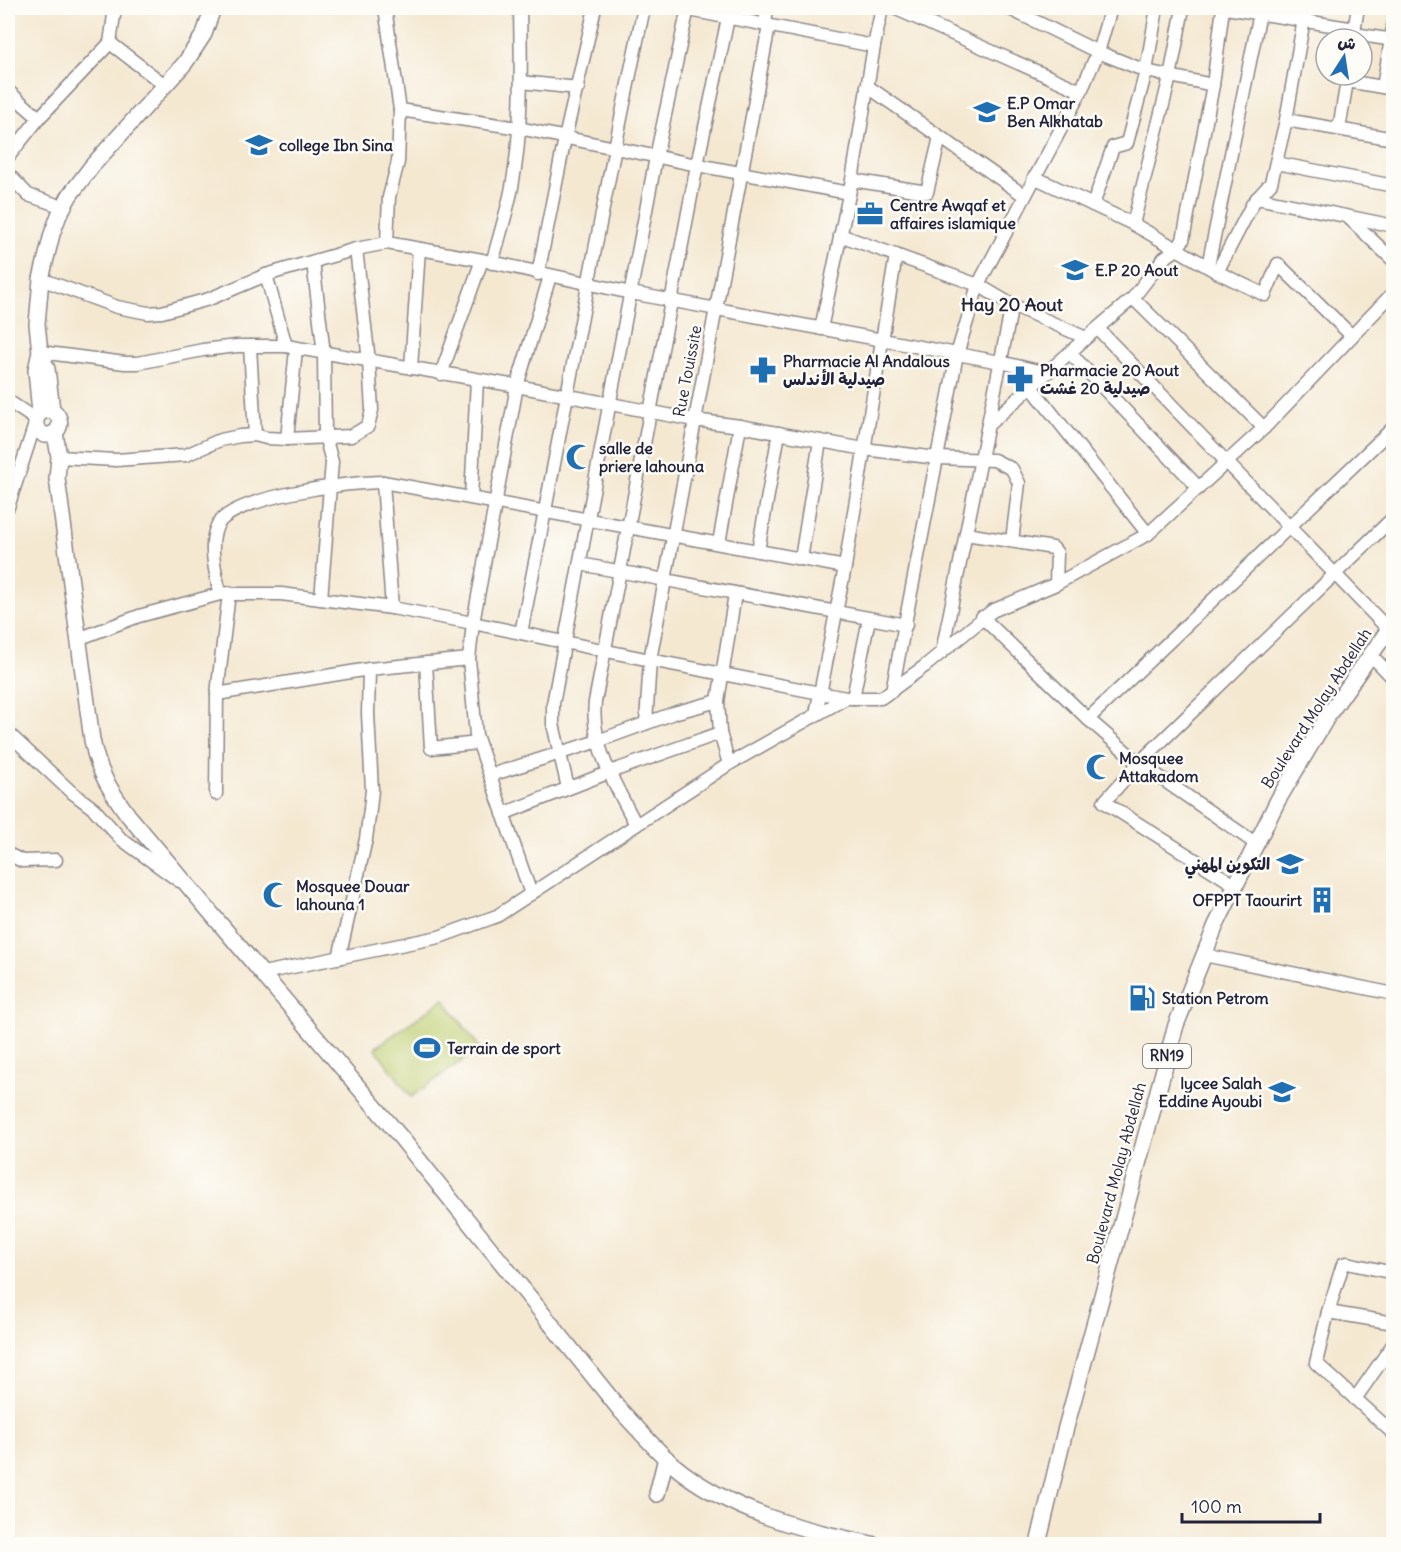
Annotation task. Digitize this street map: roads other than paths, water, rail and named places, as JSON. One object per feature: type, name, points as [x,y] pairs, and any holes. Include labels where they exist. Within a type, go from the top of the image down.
[{"type":"main road","points":[[213,8],[204,34],[185,63],[92,166],[70,195],[52,234],[41,279],[37,324],[39,352],[47,369],[44,422],[50,459],[57,478],[92,740],[103,779],[128,815],[479,1233],[621,1411],[666,1458],[696,1482],[739,1506],[785,1523],[872,1545]]},
{"type":"main road","points":[[44,422],[59,457],[57,478]]},
{"type":"main road","name":"Boulevard Molay Abdellah","points":[[1037,1540],[1170,1042],[1204,955],[1255,843],[1305,752],[1391,625]]},
{"type":"main road","points":[[657,1494],[666,1458]]},
{"type":"street","points":[[8,157],[39,118],[110,43],[115,8]]},
{"type":"street","points":[[385,8],[400,110],[398,162],[389,197],[387,243]]},
{"type":"street","points":[[441,374],[487,262],[512,188],[519,128],[520,8]]},
{"type":"street","points":[[531,894],[478,743],[469,659],[473,623],[517,386],[544,275],[565,138],[595,8]]},
{"type":"street","points":[[521,633],[590,284],[613,148],[644,8]]},
{"type":"street","points":[[568,788],[553,724],[553,704],[685,8],[873,46]]},
{"type":"street","name":"Rue Touissite","points":[[646,723],[650,660],[742,173],[767,26],[767,8]]},
{"type":"street","points":[[821,329],[852,180],[873,46],[882,8]]},
{"type":"street","points":[[896,8],[1081,91]]},
{"type":"street","points":[[1008,8],[1031,13],[1098,52],[1146,71],[1213,85]]},
{"type":"street","points":[[891,691],[906,625],[957,354],[978,285],[1081,91],[1098,52],[1111,8]]},
{"type":"street","points":[[1093,205],[1113,147],[1127,143],[1146,71],[1156,8]]},
{"type":"street","points":[[1133,224],[1170,77],[1183,8]]},
{"type":"street","points":[[988,425],[1134,298],[1164,258],[1178,249],[1185,232],[1213,85],[1224,8],[1261,11],[1327,27]]},
{"type":"street","points":[[1213,269],[1249,209],[1271,183],[1286,120],[1306,8]]},
{"type":"street","points":[[1355,27],[1358,8]]},
{"type":"street","points":[[1213,269],[1261,11]]},
{"type":"street","points":[[636,825],[610,772],[598,741],[594,712],[670,301],[728,18]]},
{"type":"street","points":[[1388,88],[1394,21]]},
{"type":"street","points":[[1374,37],[1392,40]]},
{"type":"street","points":[[110,43],[166,86]]},
{"type":"street","points":[[521,82],[578,88]]},
{"type":"street","points":[[867,86],[1025,196]]},
{"type":"street","points":[[1340,129],[1346,87]]},
{"type":"street","points":[[8,91],[39,118]]},
{"type":"street","points":[[400,110],[519,128],[656,157],[849,193]]},
{"type":"street","points":[[1286,120],[1394,139]]},
{"type":"street","points":[[852,180],[927,192],[940,136]]},
{"type":"street","points":[[1276,163],[1394,186]]},
{"type":"street","points":[[8,174],[28,195],[63,207]]},
{"type":"street","points":[[1034,177],[1133,224],[1265,296],[1278,264],[1352,336]]},
{"type":"street","points":[[1257,198],[1394,226]]},
{"type":"street","points":[[1349,218],[1394,261]]},
{"type":"street","points":[[840,235],[978,285],[1012,305],[1086,338]]},
{"type":"street","points":[[41,279],[97,301],[148,313],[178,308],[209,299],[266,275],[356,249],[387,243],[487,262],[631,294],[957,354],[1047,373]]},
{"type":"street","points":[[59,457],[116,460],[186,455],[220,440],[255,435],[287,439],[351,436],[368,426],[372,410],[369,361],[356,249]]},
{"type":"street","points":[[411,368],[419,249]]},
{"type":"street","points":[[816,714],[845,567],[896,255]]},
{"type":"street","points":[[313,262],[324,354],[325,436],[332,462],[321,599]]},
{"type":"street","points":[[266,275],[291,347],[287,439]]},
{"type":"street","points":[[78,639],[139,616],[225,593],[281,594],[392,608],[850,698],[881,698],[942,652],[982,617],[1000,607],[1056,584],[1148,534],[1264,428],[1394,292]]},
{"type":"street","points":[[1134,298],[1264,428]]},
{"type":"street","points":[[942,652],[1012,305]]},
{"type":"street","points":[[1098,329],[1335,573],[1391,625]]},
{"type":"street","points":[[250,346],[255,435]]},
{"type":"street","points":[[39,352],[138,363],[203,350],[250,346],[291,347],[864,449],[937,458],[994,459],[1012,469],[1019,483],[1012,541]]},
{"type":"street","points":[[1070,353],[1199,488]]},
{"type":"street","points":[[471,498],[477,380]]},
{"type":"street","points":[[1032,388],[1148,534]]},
{"type":"street","points":[[8,400],[44,422],[8,507]]},
{"type":"street","points":[[719,543],[740,426]]},
{"type":"street","points":[[1088,720],[1394,427]]},
{"type":"street","points":[[758,551],[779,433]]},
{"type":"street","points":[[801,559],[820,441]]},
{"type":"street","points":[[216,794],[217,694],[225,593],[214,565],[214,548],[216,527],[221,519],[241,508],[287,494],[362,482],[383,482],[845,567]]},
{"type":"street","points":[[383,482],[392,608]]},
{"type":"street","points":[[1235,885],[1104,802],[1139,763],[1394,517]]},
{"type":"street","points":[[966,534],[1053,548],[1057,554],[1056,584]]},
{"type":"street","points":[[580,564],[906,625]]},
{"type":"street","points":[[729,764],[720,733],[718,701],[735,594]]},
{"type":"street","points":[[982,617],[1088,720],[1139,763],[1255,843]]},
{"type":"street","points":[[850,698],[869,619]]},
{"type":"street","points":[[1370,654],[1394,679]]},
{"type":"street","points":[[217,694],[369,669],[469,659]]},
{"type":"street","points":[[426,663],[431,748],[478,743]]},
{"type":"street","points":[[339,958],[366,838],[372,790],[368,714],[369,669]]},
{"type":"street","points":[[263,973],[439,937],[497,916],[729,764],[816,714],[850,698]]},
{"type":"street","points":[[491,776],[693,707],[718,701]]},
{"type":"street","points":[[8,733],[69,790],[94,809],[121,839],[195,893]]},
{"type":"street","points":[[503,814],[610,772],[720,733]]},
{"type":"street","points":[[8,854],[22,861],[56,860]]},
{"type":"street","points":[[1204,955],[1394,994]]},
{"type":"street","points":[[1394,1273],[1343,1264],[1328,1312],[1316,1364],[1394,1434]]},
{"type":"street","points":[[1328,1312],[1394,1323]]},
{"type":"street","points":[[1355,1399],[1394,1343]]},
{"type":"place","name":"E.P Omar Ben Alkhatab","points":[[987,112]]},
{"type":"place","name":"college Ibn Sina","points":[[259,145]]},
{"type":"place","name":"Centre Awqaf et affaires islamique","points":[[870,214]]},
{"type":"place","name":"E.P 20 Aout","points":[[1075,270]]},
{"type":"place","name":"Pharmacie Al Andalous صيدلية الأندلس","points":[[763,370]]},
{"type":"place","name":"Pharmacie 20 Aout صيدلية 20 غشت","points":[[1020,379]]},
{"type":"place","name":"salle de priere lahouna","points":[[579,457]]},
{"type":"place","name":"Mosquee Attakadom","points":[[1099,767]]},
{"type":"place","name":"التكوين المهني","points":[[1290,864]]},
{"type":"place","name":"Mosquee Douar lahouna 1","points":[[276,895]]},
{"type":"place","name":"OFPPT Taourirt","points":[[1322,900]]},
{"type":"place","name":"Station Petrom","points":[[1142,998]]},
{"type":"place","name":"Terrain de sport","points":[[427,1048]]},
{"type":"place","name":"lycee Salah Eddine Ayoubi","points":[[1282,1092]]},
{"type":"district","name":"Hay 20 Aout","points":[[1012,305]]}]
